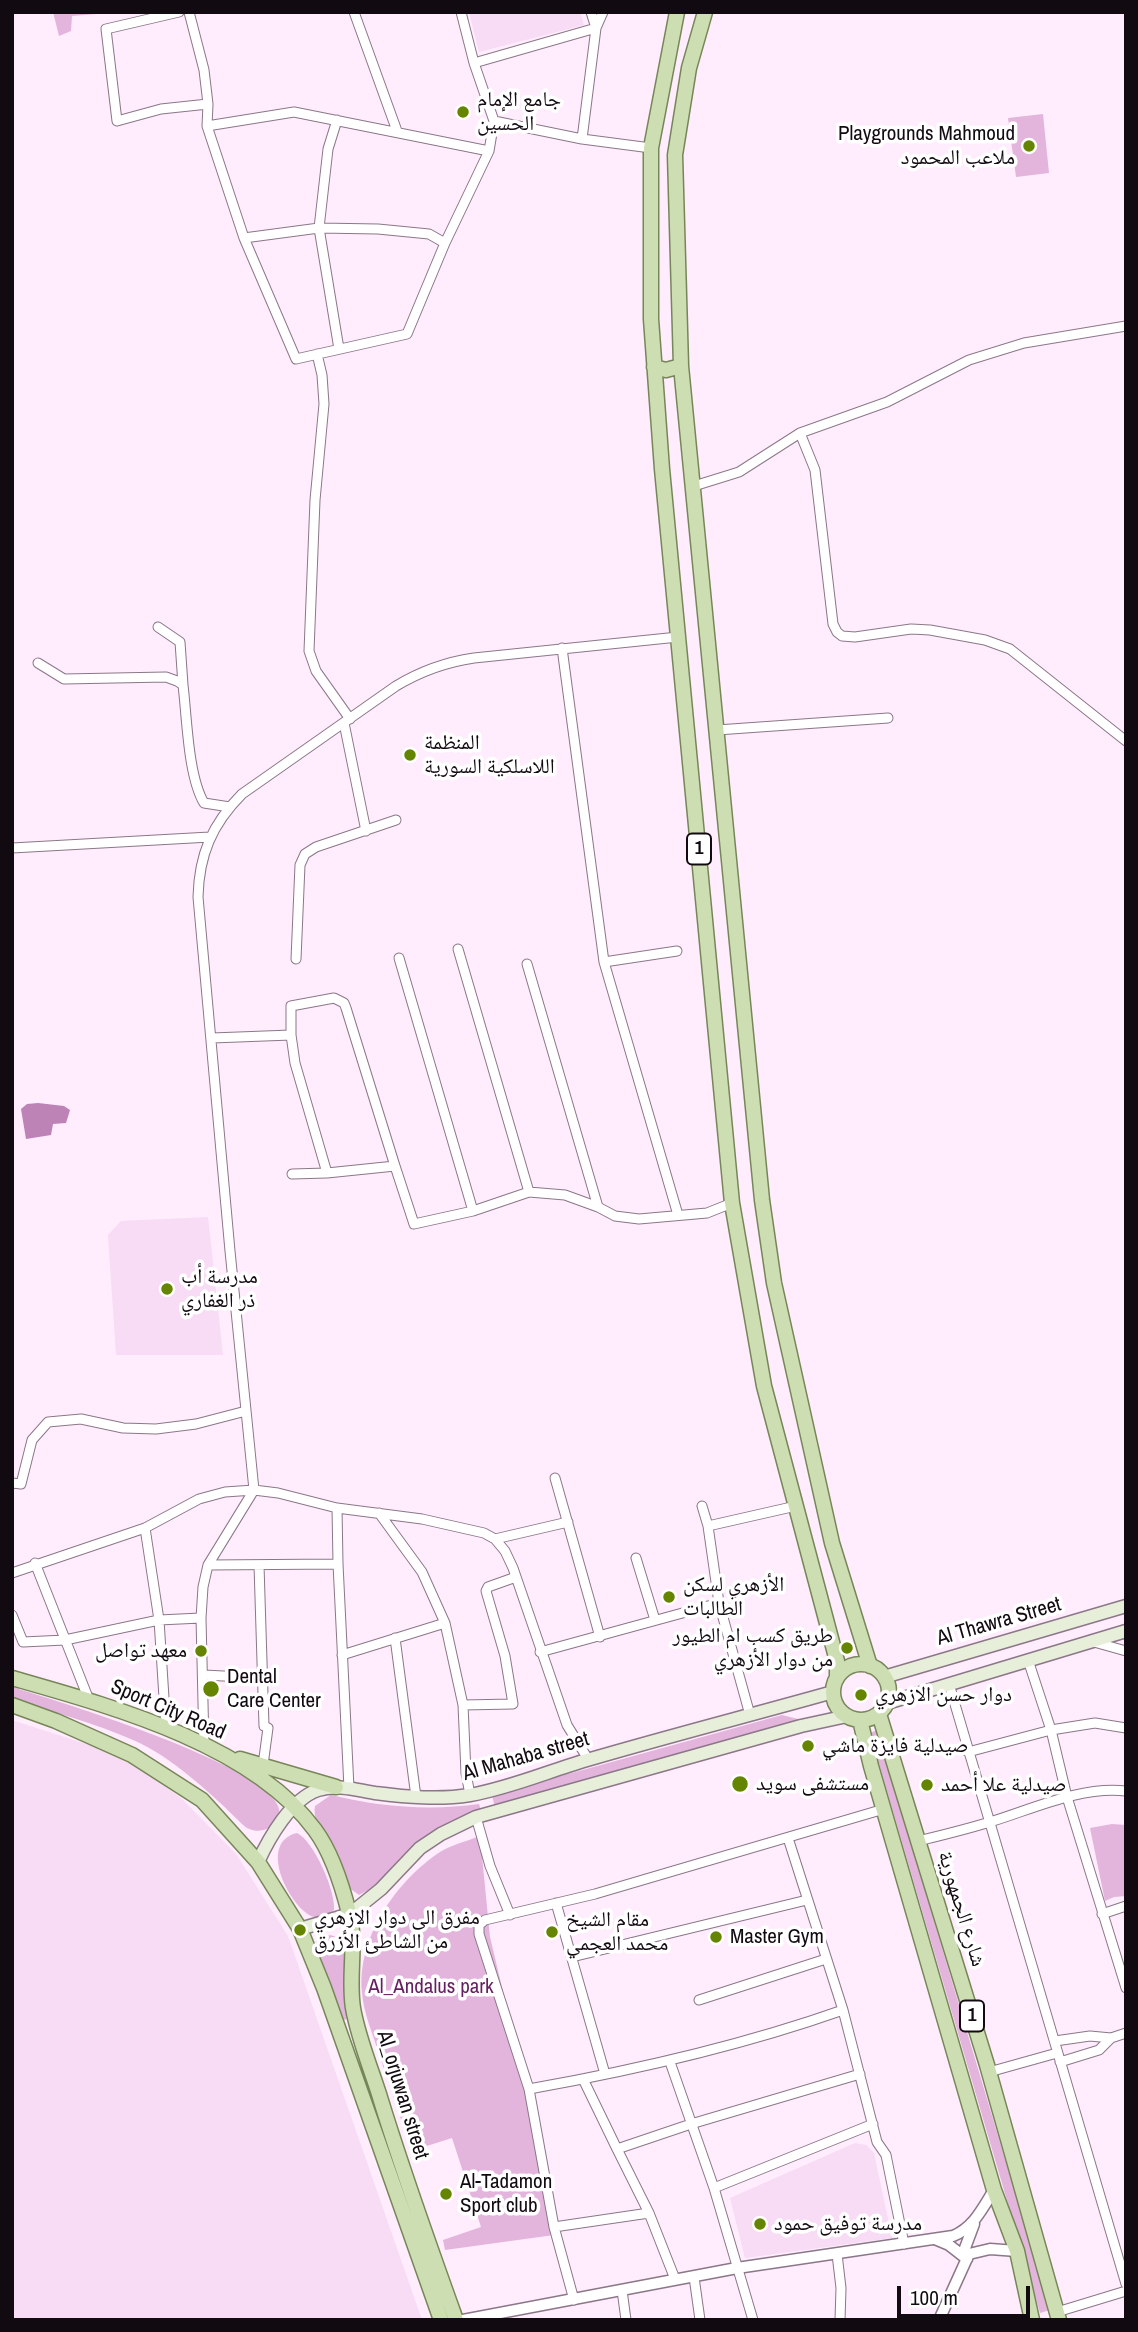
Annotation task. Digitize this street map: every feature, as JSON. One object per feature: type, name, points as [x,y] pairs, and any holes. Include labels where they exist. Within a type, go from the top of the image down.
[{"type":"main road","name":"1","points":[[677,12],[652,148],[651,319],[678,637],[733,1203],[764,1386],[837,1661],[838,1677]]},
{"type":"main road","name":"1","points":[[705,12],[689,68],[675,155],[681,366],[762,1200],[774,1283],[832,1543],[870,1666]]},
{"type":"main road","points":[[654,367],[666,370],[681,366]]},
{"type":"main road","points":[[747,1287],[774,1283]]},
{"type":"main road","points":[[816,1581],[834,1620],[842,1621],[852,1609]]},
{"type":"main road","name":"Al Thawra Street","points":[[884,1676],[1126,1605]]},
{"type":"main road","name":"Al Thawra Street","points":[[883,1708],[949,1684],[1126,1631]]},
{"type":"main road","points":[[852,1666],[870,1666],[884,1676],[888,1685],[883,1708],[853,1718],[837,1706],[833,1692],[838,1677],[852,1666]]},
{"type":"main road","name":"Sport City Road","points":[[12,1678],[89,1700],[204,1745],[255,1774],[295,1807]]},
{"type":"main road","name":"Al Mahaba street","points":[[258,1862],[270,1838],[295,1807],[305,1797],[317,1791],[343,1788],[416,1797],[470,1795],[588,1759],[833,1692]]},
{"type":"main road","points":[[795,1703],[803,1716],[801,1726]]},
{"type":"main road","points":[[12,1705],[57,1721],[132,1755],[202,1800],[258,1862]]},
{"type":"main road","name":"شارع الجمهورية","points":[[883,1708],[918,1841],[989,2072],[1058,2316]]},
{"type":"main road","name":"1","points":[[853,1718],[884,1809],[994,2190],[1017,2251],[1032,2320]]},
{"type":"main road","name":"Al Mahaba street","points":[[300,1930],[349,1914],[382,1889],[420,1848],[475,1817],[801,1726],[853,1718]]},
{"type":"main road","points":[[222,1755],[343,1788]]},
{"type":"main road","points":[[487,1791],[488,1804],[493,1811]]},
{"type":"main road","name":"Al_orjuwan street","points":[[295,1807],[315,1830],[329,1855],[349,1914],[353,1951],[353,2007],[396,2151],[456,2320]]},
{"type":"main road","name":"Al_orjuwan street","points":[[258,1862],[300,1930],[324,1988],[441,2320]]},
{"type":"street","points":[[179,12],[106,29],[117,121],[161,109],[208,104]]},
{"type":"street","points":[[189,12],[199,46],[208,104],[207,126],[244,239],[296,359],[407,334],[445,243],[489,151],[494,121],[460,12]]},
{"type":"street","points":[[354,12],[397,131]]},
{"type":"street","points":[[591,12],[596,28]]},
{"type":"street","points":[[582,139],[596,28],[603,12]]},
{"type":"street","points":[[474,63],[596,28]]},
{"type":"street","points":[[207,126],[294,112],[489,151]]},
{"type":"street","points":[[337,120],[328,149],[319,228],[339,349]]},
{"type":"street","points":[[494,121],[582,139],[652,148]]},
{"type":"street","points":[[244,239],[319,228],[378,229],[429,234],[445,243]]},
{"type":"street","points":[[694,486],[738,472],[800,433],[887,402],[969,360],[1024,343],[1126,326]]},
{"type":"street","points":[[317,354],[324,404],[315,500],[309,651],[316,671],[347,721],[366,831]]},
{"type":"street","points":[[800,433],[815,470],[833,624],[837,632],[842,636],[855,637],[911,629],[930,630],[985,640],[1010,649],[1126,741]]},
{"type":"street","points":[[158,627],[180,642],[194,775],[199,795],[204,803],[230,807]]},
{"type":"street","points":[[204,1745],[201,1618],[203,1587],[208,1565],[254,1490],[198,897],[201,866],[210,837],[230,807],[254,785],[407,679],[433,668],[474,658],[678,637]]},
{"type":"street","points":[[562,648],[604,962],[678,1215]]},
{"type":"street","points":[[38,663],[64,679],[166,677],[183,685]]},
{"type":"street","points":[[717,730],[888,718]]},
{"type":"street","points":[[296,959],[300,865],[303,857],[312,849],[396,820]]},
{"type":"street","points":[[12,848],[210,837]]},
{"type":"street","points":[[458,949],[529,1192]]},
{"type":"street","points":[[604,962],[677,951]]},
{"type":"street","points":[[399,958],[474,1210]]},
{"type":"street","points":[[527,964],[598,1207]]},
{"type":"street","points":[[327,1173],[295,1063],[291,1006],[334,998],[344,1003],[414,1224],[474,1210],[529,1192],[565,1195],[615,1216],[639,1219],[708,1213],[733,1203]]},
{"type":"street","points":[[212,1038],[291,1035]]},
{"type":"street","points":[[292,1174],[395,1166]]},
{"type":"street","points":[[12,1483],[21,1484],[32,1440],[48,1422],[82,1419],[123,1428],[156,1429],[196,1424],[246,1411]]},
{"type":"street","points":[[555,1478],[600,1637]]},
{"type":"street","points":[[12,1573],[35,1563],[145,1528],[199,1499],[225,1492],[254,1490],[278,1493],[337,1508],[422,1518],[484,1533],[495,1539],[505,1551],[567,1725],[588,1759]]},
{"type":"street","points":[[702,1506],[708,1526],[719,1603],[750,1715]]},
{"type":"street","points":[[708,1526],[796,1506]]},
{"type":"street","points":[[337,1508],[343,1788]]},
{"type":"street","points":[[379,1513],[422,1572],[446,1623],[463,1705],[466,1773],[470,1795]]},
{"type":"street","points":[[495,1539],[568,1522]]},
{"type":"street","points":[[145,1528],[159,1620],[166,1729]]},
{"type":"street","points":[[636,1558],[655,1620]]},
{"type":"street","points":[[35,1563],[89,1700]]},
{"type":"street","points":[[208,1565],[338,1564]]},
{"type":"street","points":[[259,1565],[264,1726],[268,1728],[263,1765]]},
{"type":"street","points":[[463,1705],[513,1704],[505,1656],[486,1591],[488,1587],[516,1577]]},
{"type":"street","points":[[540,1653],[719,1603]]},
{"type":"street","points":[[12,1615],[23,1642],[65,1640],[159,1620],[201,1618]]},
{"type":"street","points":[[342,1655],[446,1623]]},
{"type":"street","points":[[395,1638],[416,1797]]},
{"type":"street","points":[[1091,1641],[1126,1651]]},
{"type":"street","points":[[1028,1660],[1126,1989]]},
{"type":"street","points":[[204,1675],[262,1678]]},
{"type":"street","points":[[949,1684],[1126,2284]]},
{"type":"street","points":[[968,1752],[1051,1730],[1095,1723],[1126,1728]]},
{"type":"street","points":[[918,1841],[1067,1797],[1110,1789],[1126,1791]]},
{"type":"street","points":[[575,2300],[554,2227],[530,2088],[479,1934],[479,1925],[485,1920],[595,1894],[884,1809]]},
{"type":"street","points":[[475,1817],[498,1887],[510,1914]]},
{"type":"street","points":[[788,1838],[843,2010],[877,2142],[886,2155],[904,2244]]},
{"type":"street","points":[[572,1957],[807,1900]]},
{"type":"street","points":[[556,1903],[605,2074]]},
{"type":"street","points":[[1102,1914],[1126,1906]]},
{"type":"street","points":[[699,2000],[826,1959]]},
{"type":"street","points":[[530,2088],[670,2062],[787,2030],[843,2010]]},
{"type":"street","points":[[1055,2041],[1090,2036],[1111,2038],[1126,2033]]},
{"type":"street","points":[[989,2072],[1098,2050],[1111,2038]]},
{"type":"street","points":[[670,2062],[714,2188],[753,2320]]},
{"type":"street","points":[[617,2149],[860,2074]]},
{"type":"street","points":[[583,2079],[649,2213],[675,2279]]},
{"type":"street","points":[[714,2188],[873,2124]]},
{"type":"street","points":[[967,2259],[965,2248],[975,2221],[994,2190]]},
{"type":"street","points":[[554,2227],[649,2213]]},
{"type":"street","points":[[463,2320],[737,2268],[937,2240],[962,2232],[975,2221]]},
{"type":"street","points":[[937,2240],[949,2245],[967,2259]]},
{"type":"street","points":[[939,2320],[969,2254],[990,2249],[1017,2251]]},
{"type":"street","points":[[837,2254],[841,2288],[840,2320]]},
{"type":"street","points":[[694,2277],[700,2320]]},
{"type":"street","points":[[622,2290],[626,2320]]},
{"type":"street","points":[[1058,2316],[1126,2291]]},
{"type":"shaded area","points":[[469,12],[580,12],[584,25],[479,52]]},
{"type":"shaded area","points":[[27,1104],[64,1106],[70,1110],[66,1123],[53,1124],[51,1135],[26,1139],[21,1109]]},
{"type":"shaded area","points":[[208,1217],[223,1355],[116,1355],[108,1235],[121,1221]]},
{"type":"shaded area","points":[[12,1720],[126,1757],[182,1799],[236,1854],[288,1936],[422,2320],[12,2320]]},
{"type":"shaded area","points":[[855,2143],[866,2145],[874,2153],[892,2238],[745,2258],[730,2198]]},
{"type":"green space","points":[[53,12],[108,13],[72,16],[71,31],[59,36]]},
{"type":"green space","name":"Playgrounds Mahmoud ملاعب المحمود","points":[[1043,114],[1049,173],[1016,177],[1008,118]]},
{"type":"green space","points":[[12,1687],[117,1721],[214,1760],[252,1781],[275,1801],[278,1819],[271,1827],[251,1830],[191,1777],[147,1747],[104,1728],[12,1699]]},
{"type":"green space","points":[[782,1715],[798,1721],[495,1808],[492,1795]]},
{"type":"green space","points":[[877,1730],[1050,2310],[1040,2313],[870,1733]]},
{"type":"green space","points":[[331,1795],[405,1807],[479,1804],[482,1814],[422,1842],[376,1884],[359,1895],[341,1878],[317,1823],[315,1806]]},
{"type":"green space","points":[[1112,1824],[1126,1825],[1126,1896],[1105,1901],[1090,1828]]},
{"type":"green space","points":[[297,1833],[317,1856],[331,1891],[334,1910],[322,1917],[314,1917],[296,1903],[282,1876],[278,1862],[279,1849],[285,1839]]},
{"type":"green space","name":"Al_Andalus park","points":[[480,1836],[490,1937],[523,2075],[554,2235],[445,2250],[443,2240],[481,2227],[452,2138],[411,2151],[366,2015],[362,1972],[373,1932],[395,1895],[424,1864],[440,1852]]},
{"type":"green space","points":[[330,1935],[343,1939],[347,1952],[344,1975],[347,2019],[341,2021],[315,1948],[317,1941]]},
{"type":"place","name":"جامع الإمام الحسين","points":[[463,112]]},
{"type":"place","name":"Playgrounds Mahmoud ملاعب المحمود","points":[[1029,146]]},
{"type":"place","name":"المنظمة اللاسلكية السورية","points":[[410,755]]},
{"type":"place","name":"مدرسة أب ذر الغفاري","points":[[167,1289]]},
{"type":"place","name":"الأزهري لسكن الطالبات","points":[[669,1597]]},
{"type":"place","name":"طريق كسب ام الطيور من دوار الأزهري","points":[[847,1648]]},
{"type":"place","name":"معهد تواصل","points":[[201,1651]]},
{"type":"place","name":"Dental Care Center","points":[[211,1689]]},
{"type":"place","name":"دوار حسن الازهري","points":[[861,1695]]},
{"type":"place","name":"صيدلية فايزة ماشي","points":[[808,1746]]},
{"type":"place","name":"مستشفى سويد","points":[[740,1784]]},
{"type":"place","name":"صيدلية علا أحمد","points":[[927,1785]]},
{"type":"place","name":"مفرق الى دوار الازهري من الشاطئ الأزرق","points":[[300,1930]]},
{"type":"place","name":"مقام الشيخ محمد العجمي","points":[[552,1932]]},
{"type":"place","name":"Master Gym","points":[[716,1937]]},
{"type":"place","name":"Al-Tadamon Sport club","points":[[446,2194]]},
{"type":"place","name":"مدرسة توفيق حمود","points":[[760,2224]]}]
